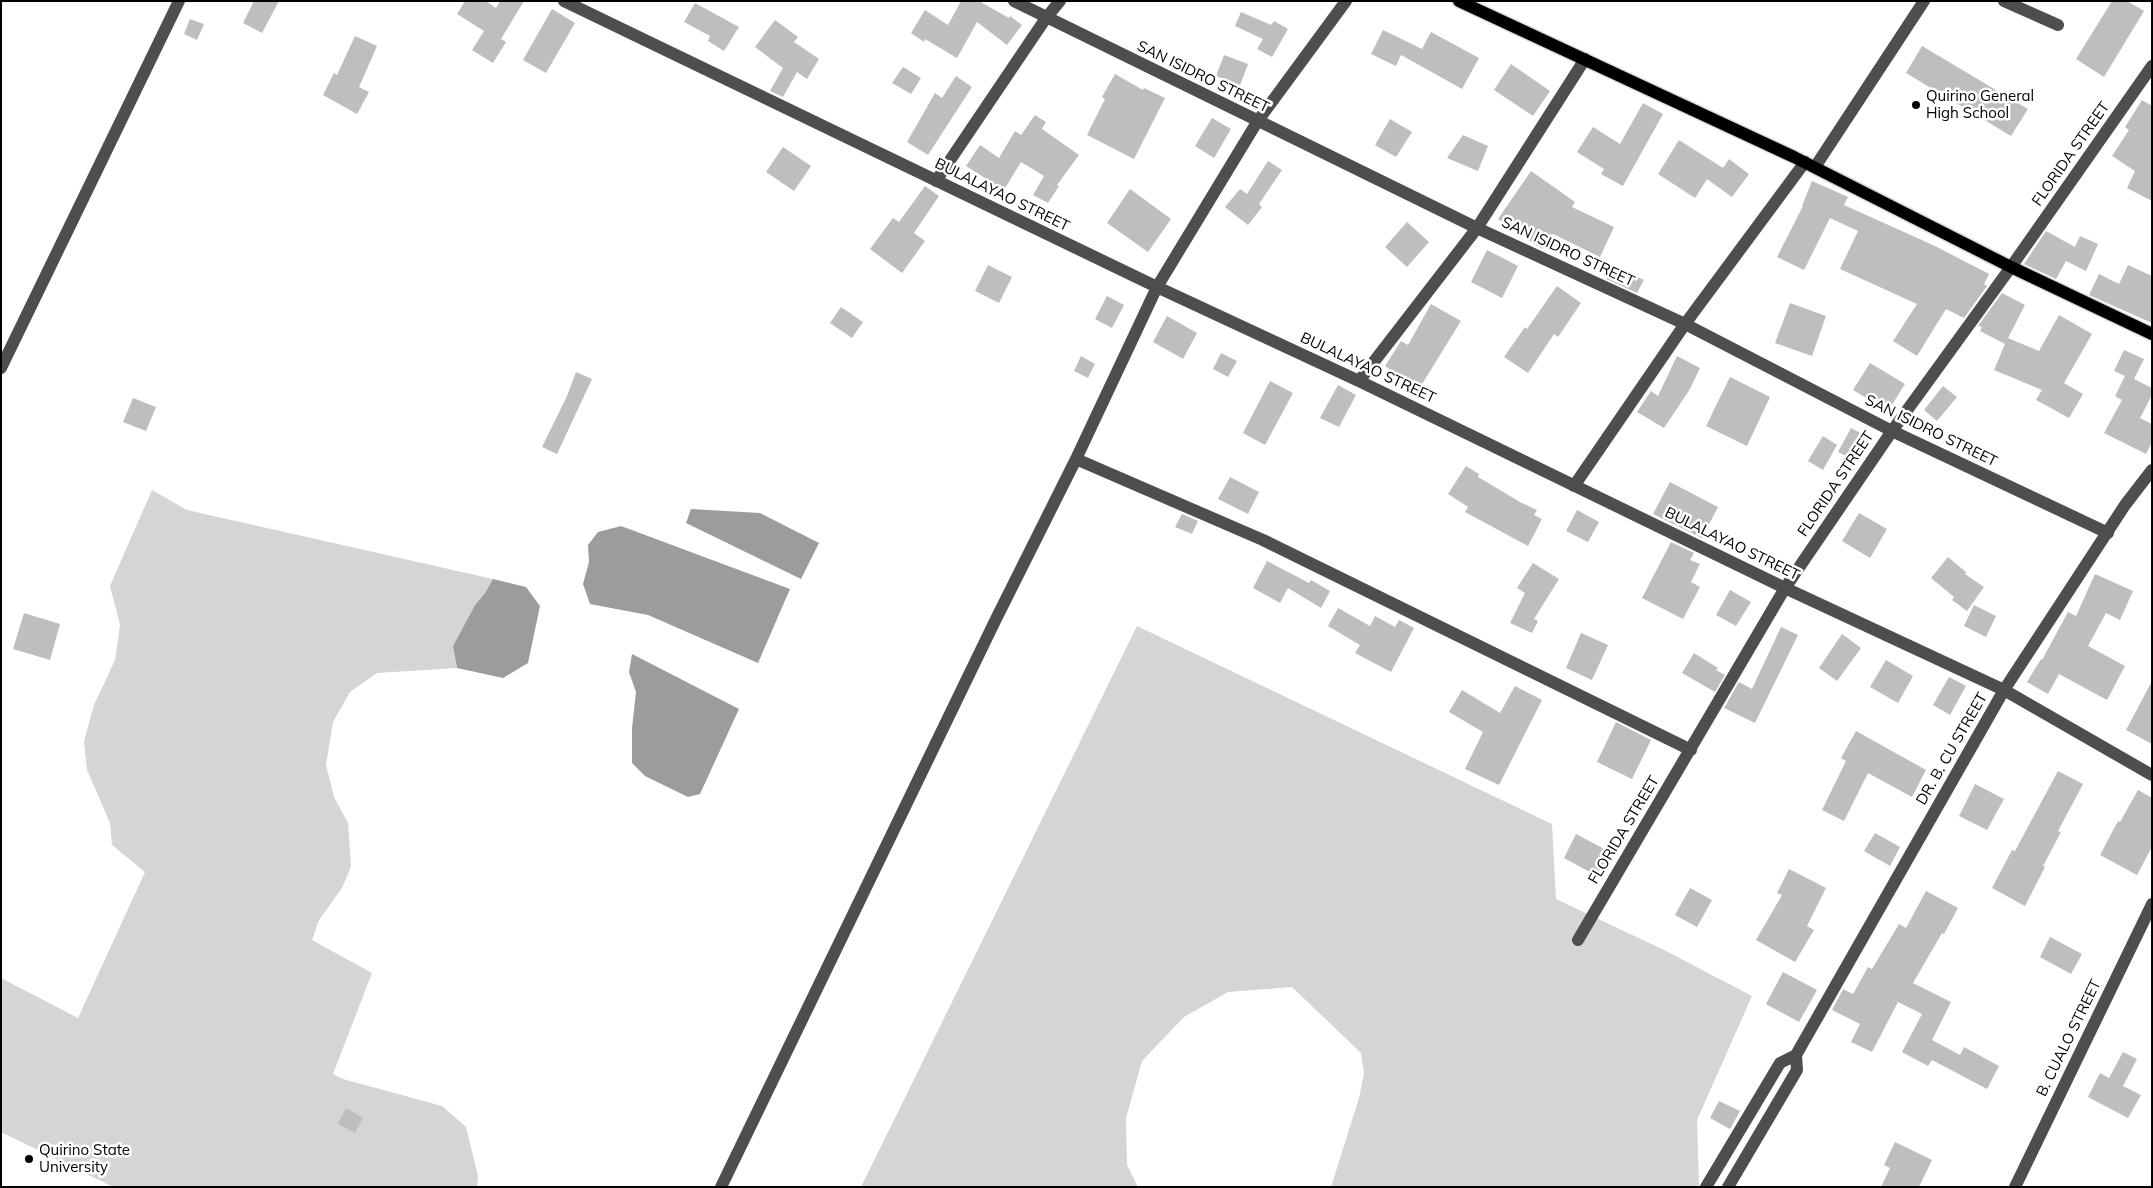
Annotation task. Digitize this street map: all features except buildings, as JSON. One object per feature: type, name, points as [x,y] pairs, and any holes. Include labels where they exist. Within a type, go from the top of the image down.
[{"type":"main road","points":[[1459,1],[1810,165],[2011,267],[2152,334]]},
{"type":"street","points":[[1,368],[180,1]]},
{"type":"street","name":"BULALAYAO STREET","points":[[564,1],[1157,287],[1359,381],[1785,588],[2004,690],[2152,775]]},
{"type":"street","name":"SAN ISIDRO STREET","points":[[1014,1],[1257,122],[1477,228],[1685,324],[1892,431],[2108,533]]},
{"type":"street","points":[[936,181],[1046,18],[1060,1]]},
{"type":"street","points":[[721,1187],[995,621],[1076,459],[1157,287],[1257,122],[1346,1]]},
{"type":"street","points":[[1574,486],[1685,324],[1810,165],[1924,1]]},
{"type":"street","points":[[2004,1],[2058,25]]},
{"type":"street","points":[[1359,381],[1477,228],[1585,59]]},
{"type":"street","name":"FLORIDA STREET","points":[[1578,940],[1785,588],[1892,431],[2011,267],[2152,66]]},
{"type":"street","points":[[1076,459],[1262,540],[1691,750]]},
{"type":"street","name":"DR. B. CU STREET","points":[[1728,1187],[1797,1070],[1796,1055],[2004,690],[2125,505],[2152,470]]},
{"type":"street","name":"B. CUALO STREET","points":[[2015,1187],[2152,904]]},
{"type":"street","name":"DR. B. CU STREET","points":[[1706,1187],[1780,1063],[1796,1055]]},
{"type":"shaded area","points":[[152,490],[187,510],[493,579],[475,605],[453,646],[457,668],[377,673],[350,692],[333,722],[326,765],[334,797],[348,823],[351,867],[342,888],[319,920],[312,940],[372,973],[333,1074],[343,1079],[442,1106],[466,1127],[478,1176],[477,1187],[113,1187],[1,1132],[1,978],[78,1018],[145,872],[112,845],[110,823],[87,770],[84,741],[94,705],[115,660],[120,625],[110,586]]},
{"type":"shaded area","points":[[691,509],[760,513],[819,543],[801,579],[686,523]]},
{"type":"shaded area","points":[[621,526],[790,589],[758,663],[648,615],[590,604],[583,584],[589,562],[588,545],[598,532]]},
{"type":"shaded area","points":[[493,579],[526,587],[540,606],[528,663],[503,678],[457,668],[453,646],[475,605]]},
{"type":"shaded area","points":[[1137,626],[1552,824],[1556,899],[1664,950],[1752,996],[1697,1120],[1699,1187],[1331,1187],[1359,1098],[1364,1073],[1361,1053],[1292,987],[1228,992],[1184,1017],[1142,1061],[1126,1118],[1127,1165],[1138,1187],[861,1187]]},
{"type":"shaded area","points":[[632,654],[739,709],[700,794],[688,797],[645,776],[632,763],[632,728],[636,692],[629,672]]},
{"type":"place","name":"Quirino General High School","points":[[1916,105]]},
{"type":"place","name":"Quirino State University","points":[[29,1159]]}]
